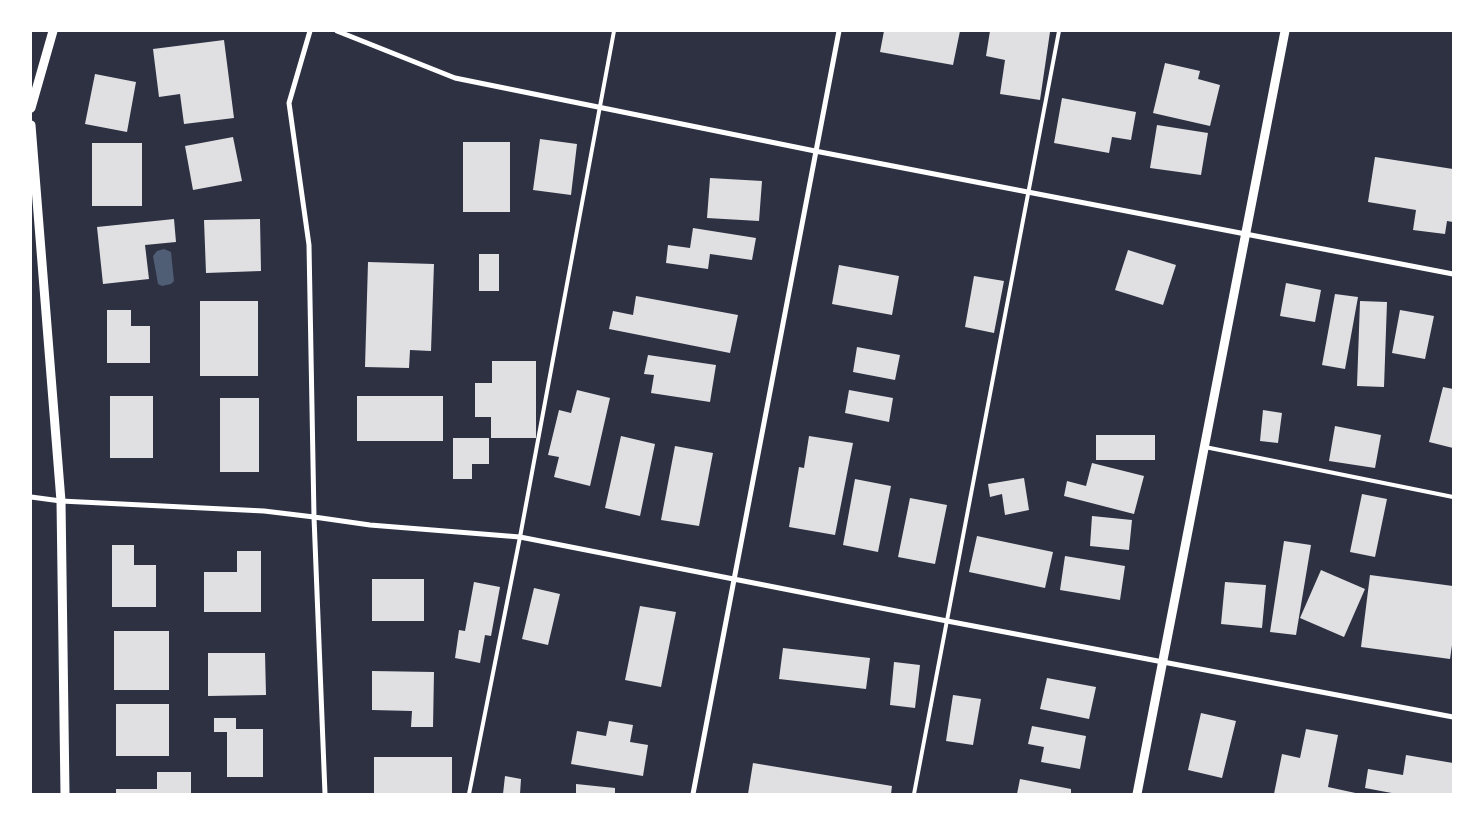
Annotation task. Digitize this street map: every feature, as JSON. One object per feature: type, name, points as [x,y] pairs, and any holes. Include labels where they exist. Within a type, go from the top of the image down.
[{"type":"street","points":[[31,108],[53,31]]},
{"type":"street","points":[[310,31],[289,103],[310,246],[314,516],[325,794]]},
{"type":"street","points":[[337,31],[455,78],[1028,193],[1246,233],[1453,274]]},
{"type":"street","points":[[693,794],[839,31]]},
{"type":"street","points":[[1137,794],[1285,31]]},
{"type":"street","points":[[31,125],[61,501],[65,794]]},
{"type":"street","points":[[31,497],[61,501],[264,511],[314,516],[370,525],[520,537],[947,621],[1453,717]]},
{"type":"lane","points":[[469,794],[520,537],[614,31]]},
{"type":"lane","points":[[914,794],[1059,31]]},
{"type":"lane","points":[[1204,447],[1453,497]]},
{"type":"water","points":[[164,249],[171,252],[174,281],[171,284],[162,286],[158,284],[153,256],[157,251]]},
{"type":"building","points":[[884,31],[960,31],[953,65],[880,52]]},
{"type":"building","points":[[990,31],[1050,32],[1040,100],[1000,94],[1005,60],[986,56]]},
{"type":"building","points":[[224,40],[234,118],[184,124],[180,94],[159,97],[153,49]]},
{"type":"building","points":[[1165,63],[1200,71],[1198,79],[1220,85],[1210,126],[1153,113]]},
{"type":"building","points":[[95,74],[136,82],[127,132],[85,124]]},
{"type":"building","points":[[1062,98],[1136,112],[1131,140],[1112,137],[1109,153],[1054,143]]},
{"type":"building","points":[[1157,125],[1208,133],[1201,175],[1150,168]]},
{"type":"building","points":[[233,137],[242,181],[193,190],[185,146]]},
{"type":"building","points":[[540,139],[577,144],[571,195],[533,190]]},
{"type":"building","points":[[463,142],[510,142],[510,212],[463,212]]},
{"type":"building","points":[[92,143],[142,143],[142,206],[92,206]]},
{"type":"building","points":[[1375,157],[1453,169],[1453,222],[1447,221],[1445,234],[1413,230],[1416,210],[1368,202]]},
{"type":"building","points":[[710,178],[762,181],[759,221],[707,218]]},
{"type":"building","points":[[174,219],[176,242],[145,245],[149,279],[103,284],[97,227]]},
{"type":"building","points":[[260,219],[261,271],[206,273],[204,220]]},
{"type":"building","points":[[693,228],[756,238],[752,260],[710,254],[708,269],[666,263],[668,245],[690,248]]},
{"type":"building","points":[[1128,250],[1176,265],[1163,305],[1115,290]]},
{"type":"building","points":[[479,254],[499,254],[499,291],[479,291]]},
{"type":"building","points":[[368,262],[434,264],[431,351],[410,350],[409,368],[365,367]]},
{"type":"building","points":[[839,265],[899,276],[892,315],[832,304]]},
{"type":"building","points":[[974,276],[1004,281],[994,333],[965,327]]},
{"type":"building","points":[[1286,283],[1321,290],[1315,322],[1280,316]]},
{"type":"building","points":[[1335,294],[1358,297],[1345,369],[1322,365]]},
{"type":"building","points":[[636,296],[738,315],[730,353],[609,329],[613,311],[633,315]]},
{"type":"building","points":[[200,301],[258,301],[258,376],[200,376]]},
{"type":"building","points":[[1360,301],[1387,302],[1384,387],[1357,386]]},
{"type":"building","points":[[107,310],[131,310],[131,326],[150,326],[150,363],[107,363]]},
{"type":"building","points":[[1400,310],[1434,316],[1425,359],[1392,353]]},
{"type":"building","points":[[857,347],[900,355],[895,380],[853,372]]},
{"type":"building","points":[[648,355],[716,365],[710,402],[651,393],[654,375],[644,374]]},
{"type":"building","points":[[492,361],[536,361],[536,438],[491,438],[491,417],[475,417],[475,383],[492,383]]},
{"type":"building","points":[[1443,387],[1453,389],[1453,448],[1429,442]]},
{"type":"building","points":[[577,390],[610,398],[590,486],[554,477],[559,457],[548,455],[559,410],[571,413]]},
{"type":"building","points":[[849,390],[893,398],[889,422],[845,413]]},
{"type":"building","points":[[110,396],[153,396],[153,458],[110,458]]},
{"type":"building","points":[[357,396],[443,396],[443,441],[357,441]]},
{"type":"building","points":[[220,398],[259,398],[259,472],[220,472]]},
{"type":"building","points":[[1263,410],[1282,413],[1278,443],[1260,441]]},
{"type":"building","points":[[1335,426],[1381,435],[1375,468],[1329,461]]},
{"type":"building","points":[[1096,435],[1155,435],[1155,460],[1096,460]]},
{"type":"building","points":[[621,436],[655,444],[640,516],[605,508]]},
{"type":"building","points":[[809,436],[853,443],[835,535],[789,527],[799,467],[804,468]]},
{"type":"building","points":[[453,438],[489,438],[489,464],[472,464],[472,479],[453,479]]},
{"type":"building","points":[[675,446],[713,453],[699,526],[661,520]]},
{"type":"building","points":[[1092,463],[1144,476],[1134,514],[1064,496],[1067,481],[1086,486]]},
{"type":"building","points":[[1024,478],[1029,510],[1005,515],[1002,494],[990,497],[988,484]]},
{"type":"building","points":[[855,479],[891,486],[878,552],[843,545]]},
{"type":"building","points":[[1362,494],[1387,499],[1375,557],[1350,552]]},
{"type":"building","points":[[910,498],[947,505],[935,564],[898,557]]},
{"type":"building","points":[[1092,516],[1132,520],[1129,550],[1090,546]]},
{"type":"building","points":[[977,536],[1053,552],[1045,588],[969,572]]},
{"type":"building","points":[[1284,541],[1311,545],[1296,635],[1270,632]]},
{"type":"building","points":[[112,545],[134,545],[134,565],[156,565],[156,607],[112,607]]},
{"type":"building","points":[[237,551],[261,551],[261,612],[204,612],[204,572],[237,572]]},
{"type":"building","points":[[1065,556],[1125,566],[1120,600],[1060,590]]},
{"type":"building","points":[[1321,570],[1365,589],[1344,637],[1300,618]]},
{"type":"building","points":[[1370,575],[1453,586],[1453,638],[1450,659],[1361,647]]},
{"type":"building","points":[[372,579],[424,579],[424,621],[372,621]]},
{"type":"building","points":[[474,582],[500,587],[491,636],[485,635],[480,663],[455,658],[459,630],[465,631]]},
{"type":"building","points":[[1225,582],[1266,585],[1262,628],[1221,624]]},
{"type":"building","points":[[534,588],[560,594],[548,645],[522,639]]},
{"type":"building","points":[[640,606],[676,612],[661,687],[625,680]]},
{"type":"building","points":[[114,631],[169,631],[169,690],[114,690]]},
{"type":"building","points":[[783,648],[870,658],[866,689],[779,679]]},
{"type":"building","points":[[208,653],[265,653],[266,695],[208,696]]},
{"type":"building","points":[[894,662],[920,665],[915,708],[890,705]]},
{"type":"building","points":[[372,671],[434,672],[433,727],[411,727],[412,711],[372,710]]},
{"type":"building","points":[[1047,678],[1096,687],[1089,719],[1040,709]]},
{"type":"building","points":[[953,695],[981,699],[973,745],[946,741]]},
{"type":"building","points":[[116,704],[169,704],[169,756],[116,756]]},
{"type":"building","points":[[1201,713],[1236,721],[1222,778],[1188,770]]},
{"type":"building","points":[[214,718],[236,718],[236,729],[263,729],[263,777],[227,777],[227,732],[214,732]]},
{"type":"building","points":[[609,721],[633,725],[630,742],[648,745],[643,776],[571,764],[577,731],[606,736]]},
{"type":"building","points":[[1032,726],[1086,736],[1080,769],[1041,762],[1044,747],[1028,744]]},
{"type":"building","points":[[1306,729],[1338,735],[1328,787],[1360,794],[1274,794],[1282,754],[1300,758]]},
{"type":"building","points":[[1406,755],[1453,763],[1453,794],[1397,794],[1365,788],[1368,769],[1403,775]]},
{"type":"building","points":[[374,757],[452,757],[452,794],[374,794]]},
{"type":"building","points":[[753,763],[892,786],[891,794],[748,794]]},
{"type":"building","points":[[157,772],[191,772],[191,794],[116,794],[116,789],[157,789]]},
{"type":"building","points":[[505,776],[521,779],[520,794],[503,794]]},
{"type":"building","points":[[1020,779],[1071,789],[1071,794],[1017,794]]},
{"type":"building","points":[[576,784],[615,788],[615,794],[576,794]]}]
